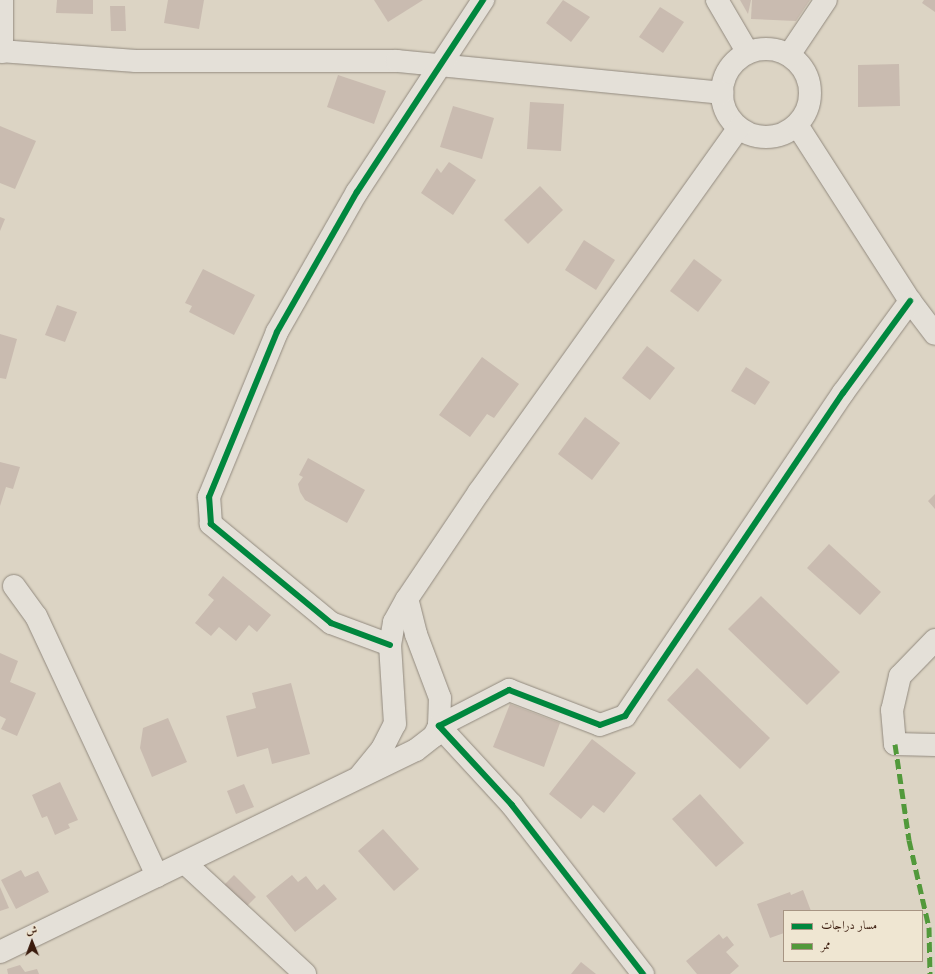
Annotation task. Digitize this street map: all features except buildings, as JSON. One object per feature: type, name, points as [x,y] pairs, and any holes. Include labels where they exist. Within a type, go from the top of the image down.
[{"type":"street","points":[[2,0],[1,52],[136,61],[397,61],[437,68],[519,72],[722,93]]},
{"type":"street","points":[[390,645],[325,618],[211,524],[210,497],[277,332],[357,192],[483,0]]},
{"type":"street","points":[[717,0],[748,53]]},
{"type":"street","points":[[789,55],[826,0]]},
{"type":"street","points":[[776,50],[789,55],[801,66],[808,80],[810,96],[806,112],[797,125],[784,133],[768,137],[753,135],[739,128],[726,112],[722,93],[725,76],[734,62],[748,53],[776,50]]},
{"type":"street","points":[[797,125],[910,301],[935,334]]},
{"type":"street","points":[[360,776],[382,749],[395,724],[390,645],[394,622],[407,599],[478,492],[739,128]]},
{"type":"street","points":[[439,726],[509,690],[600,725],[625,716],[843,393],[910,301]]},
{"type":"street","points":[[14,586],[36,616],[157,876]]},
{"type":"street","points":[[0,952],[157,876],[186,864],[360,776],[416,750],[434,736],[439,726],[440,698],[416,634],[407,599]]},
{"type":"street","points":[[935,640],[900,676],[892,710],[895,744],[935,745]]},
{"type":"street","points":[[439,726],[512,805],[643,974]]},
{"type":"street","points":[[186,864],[305,974]]},
{"type":"marked path","points":[[895,744],[909,840],[929,927],[930,974]]},
{"type":"cycle path","points":[[390,645],[331,623],[211,524],[209,497],[277,332],[357,192],[483,0]]},
{"type":"cycle path","points":[[643,974],[512,805],[439,726],[509,690],[600,725],[625,716],[843,393],[910,301]]}]
